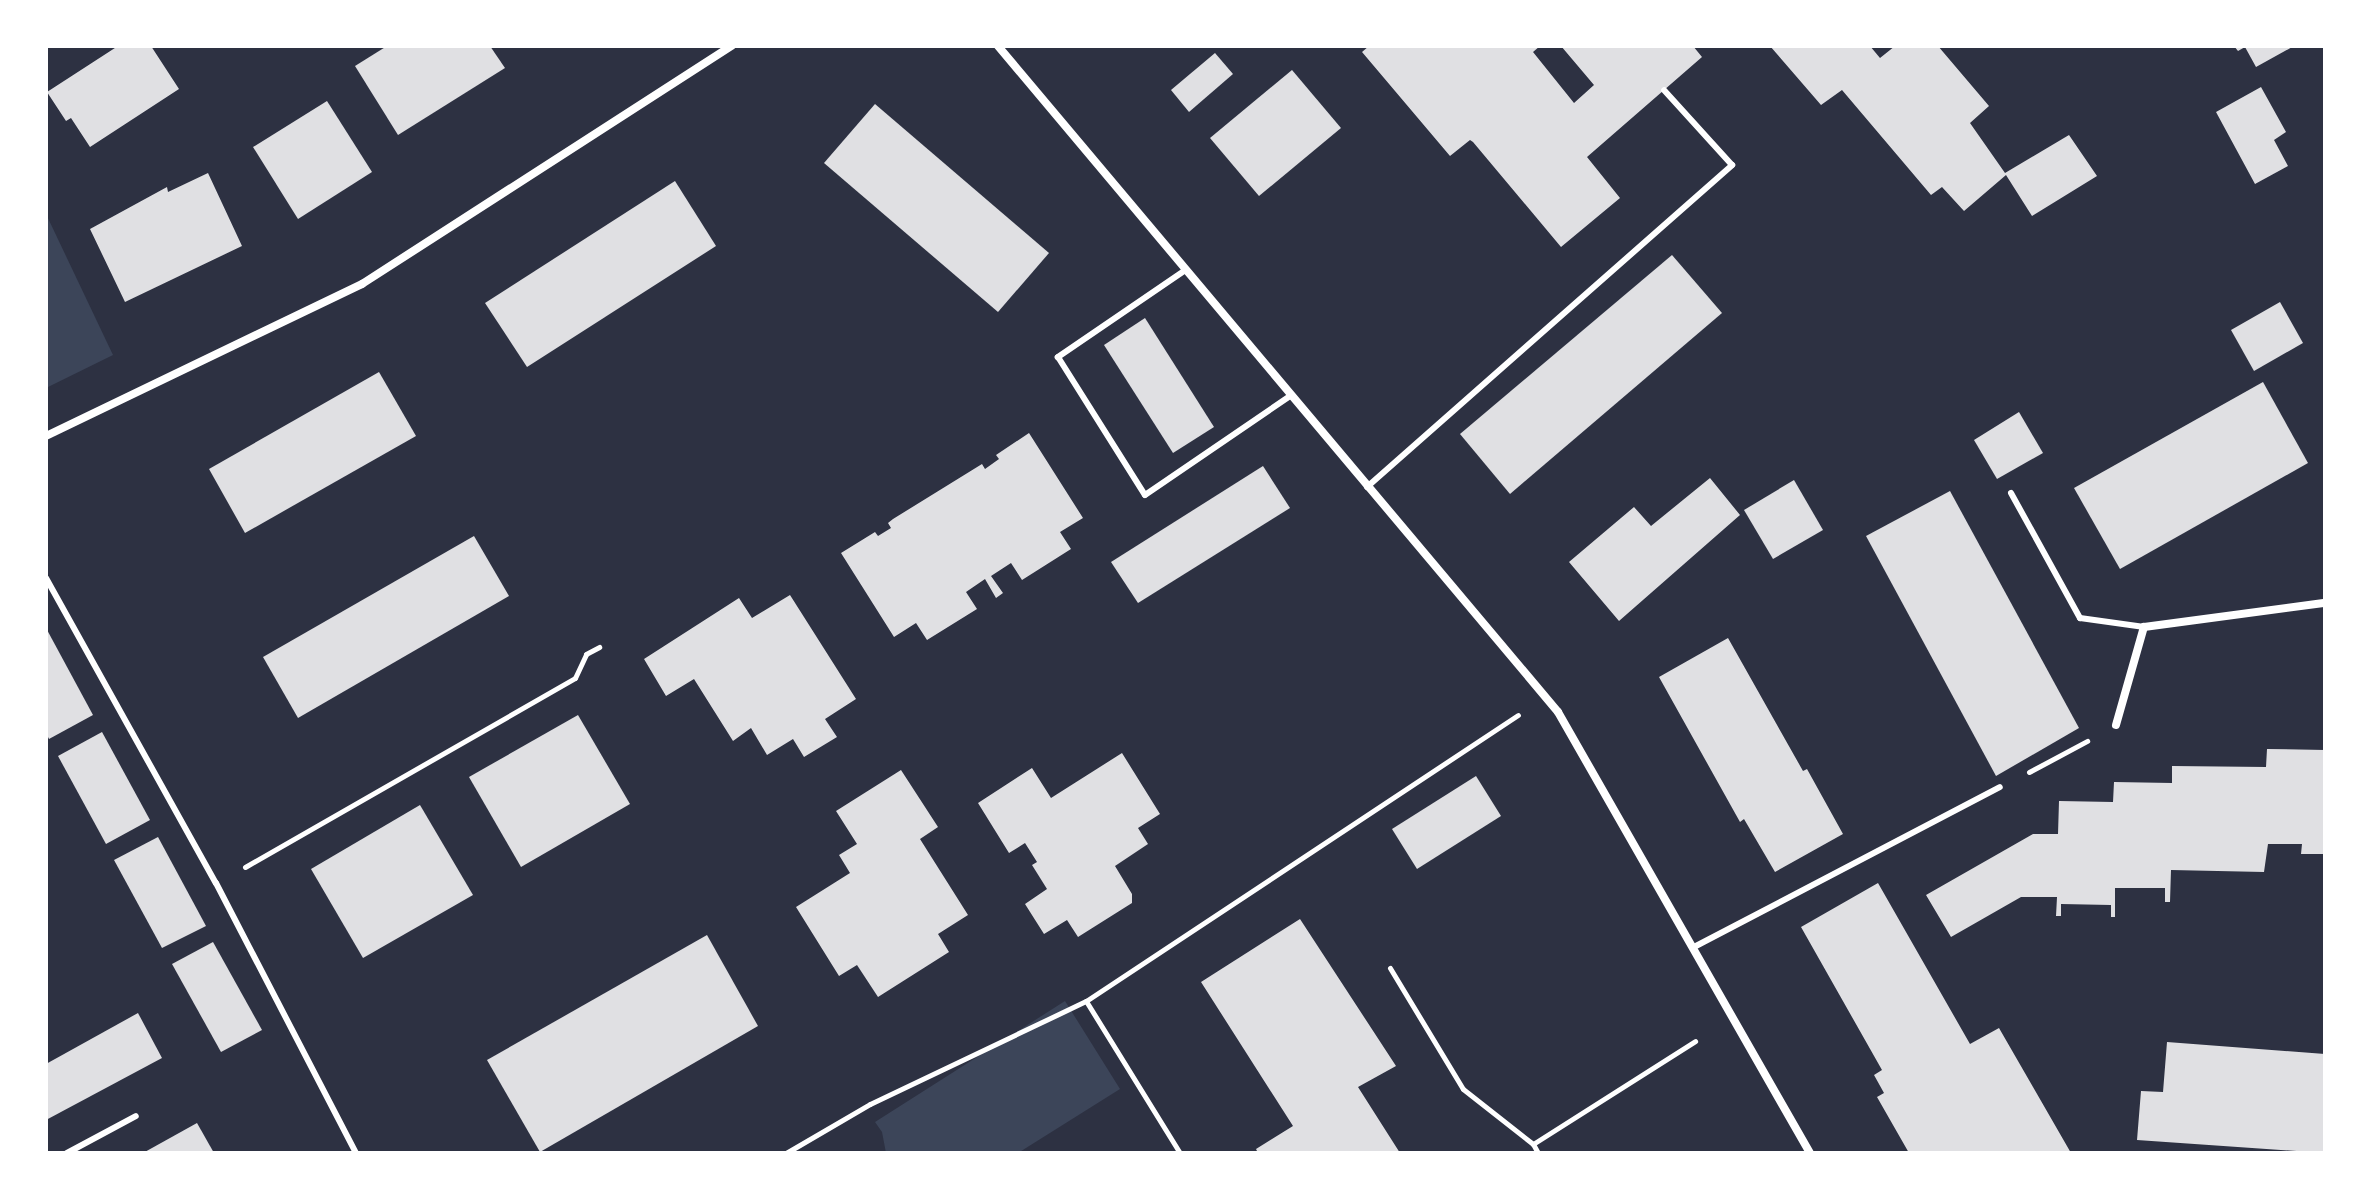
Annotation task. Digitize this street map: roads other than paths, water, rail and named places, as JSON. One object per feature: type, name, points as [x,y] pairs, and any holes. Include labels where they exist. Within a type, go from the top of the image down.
[{"type":"street","points":[[46,436],[362,284],[732,46]]},
{"type":"street","points":[[998,46],[1184,271],[1558,712],[1810,1153]]},
{"type":"street","points":[[2116,725],[2144,627],[2325,603]]},
{"type":"lane","points":[[1367,487],[1732,165],[1664,90]]},
{"type":"lane","points":[[1184,271],[1058,357],[1145,495],[1290,396]]},
{"type":"lane","points":[[2011,493],[2080,618],[2144,627]]},
{"type":"lane","points":[[46,578],[216,883],[356,1153]]},
{"type":"lane","points":[[1694,947],[2000,787]]},
{"type":"lane","points":[[67,1153],[136,1116]]}]
